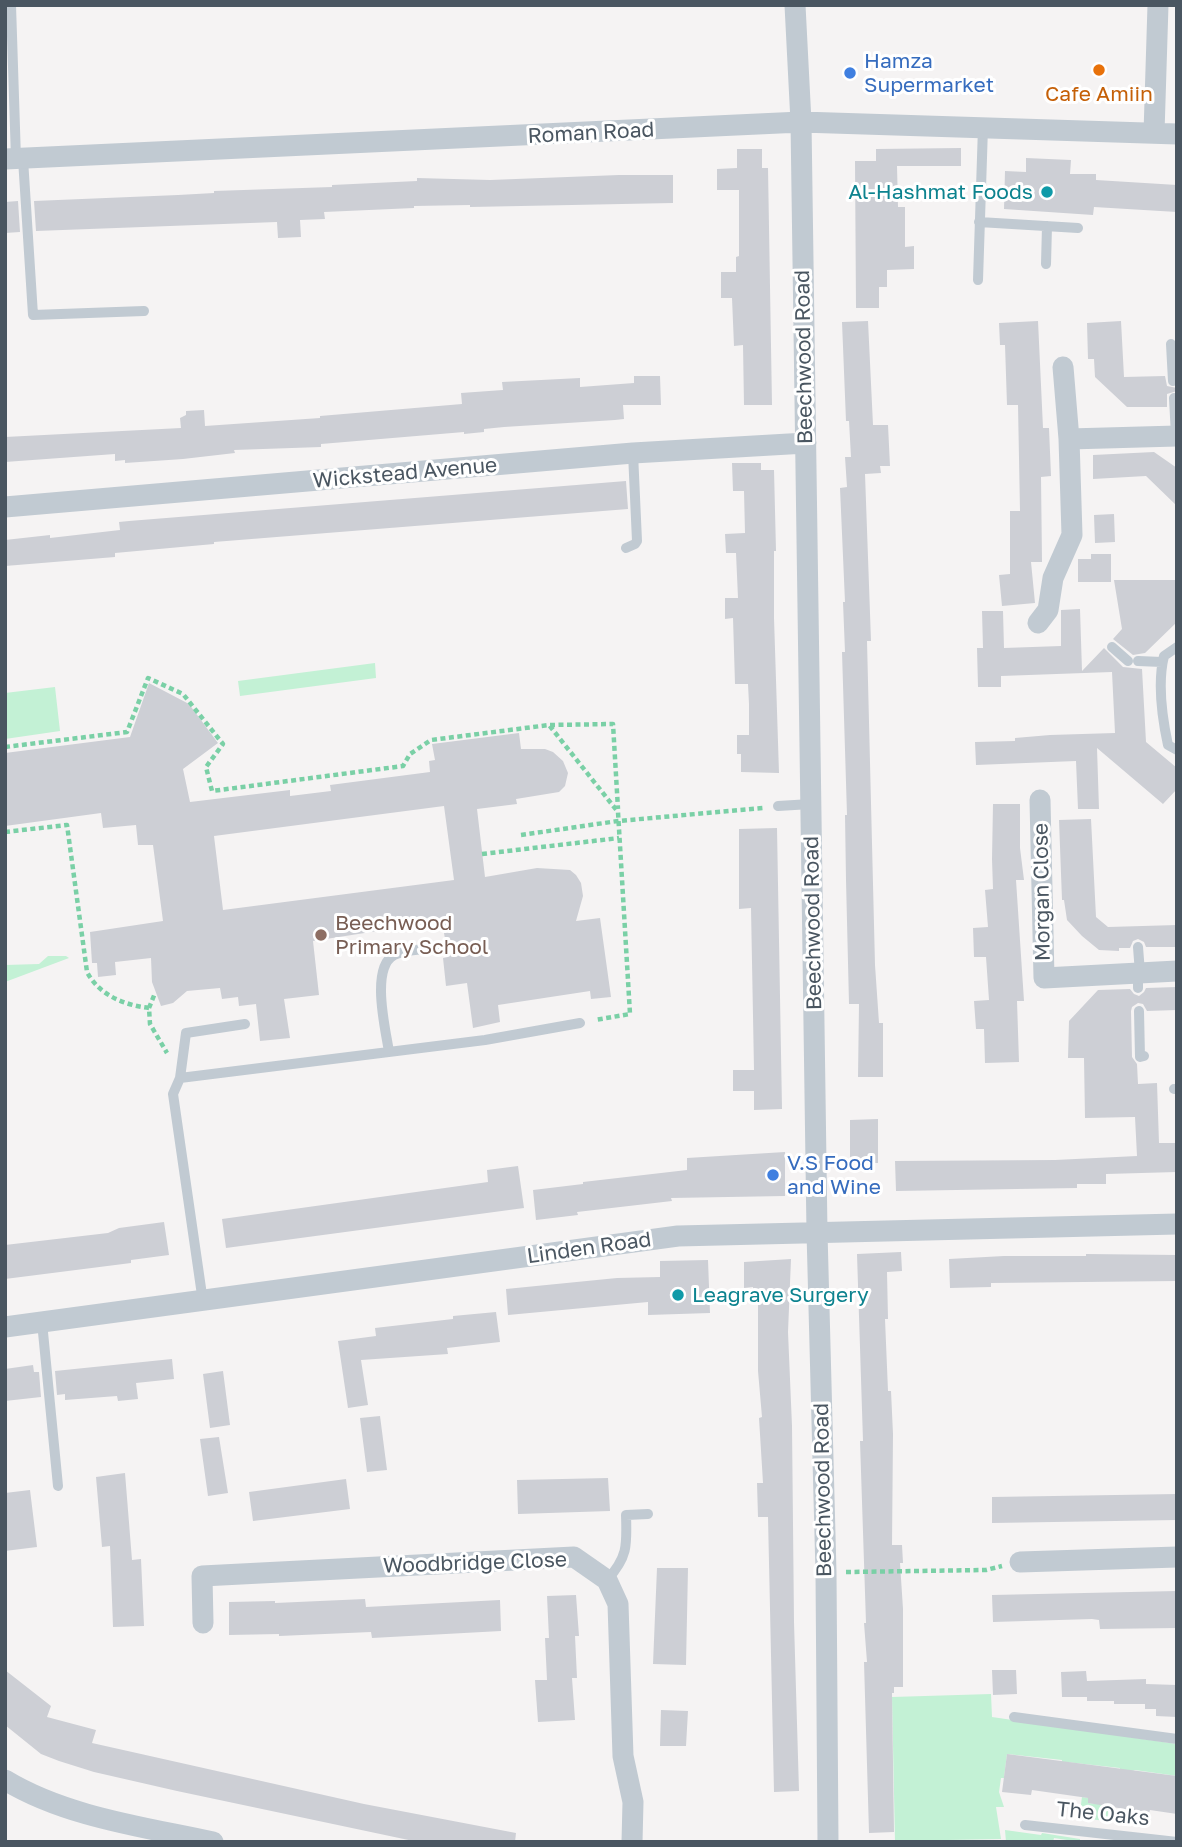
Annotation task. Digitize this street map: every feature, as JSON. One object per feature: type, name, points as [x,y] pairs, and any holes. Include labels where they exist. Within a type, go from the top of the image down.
[{"type":"street","name":"Beechwood Road","points":[[794,5],[801,122],[817,1232],[826,1573],[828,1842]]},
{"type":"street","points":[[1154,133],[1158,5]]},
{"type":"street","name":"Roman Road","points":[[15,159],[801,122],[1177,134]]},
{"type":"street","points":[[1038,623],[1048,610],[1053,578],[1072,535],[1069,439],[1063,367]]},
{"type":"street","points":[[1069,439],[1176,436]]},
{"type":"street","name":"Wickstead Avenue","points":[[5,507],[633,453],[806,443]]},
{"type":"street","name":"Morgan Close","points":[[1040,800],[1044,978],[1138,978],[1177,971]]},
{"type":"street","name":"Linden Road","points":[[5,1327],[678,1236],[1177,1224]]},
{"type":"street","name":"Woodbridge Close","points":[[203,1623],[202,1576],[574,1557],[607,1580]]},
{"type":"street","points":[[1020,1562],[1177,1557]]},
{"type":"street","points":[[607,1580],[618,1604],[623,1756],[633,1802],[632,1842]]},
{"type":"street","points":[[5,1780],[22,1791],[91,1815],[213,1842]]},
{"type":"lane","points":[[11,5],[15,159],[33,315],[144,311]]},
{"type":"lane","points":[[978,280],[983,127]]},
{"type":"lane","points":[[979,222],[1078,228]]},
{"type":"lane","points":[[1046,264],[1047,226]]},
{"type":"lane","points":[[1171,344],[1173,381]]},
{"type":"lane","points":[[1174,398],[1176,436]]},
{"type":"lane","points":[[626,548],[638,541],[633,453]]},
{"type":"lane","points":[[1112,647],[1133,661],[1163,662]]},
{"type":"lane","points":[[1177,647],[1164,656],[1160,671],[1163,722],[1168,745],[1177,750]]},
{"type":"lane","points":[[778,806],[811,804]]},
{"type":"lane","points":[[389,1052],[381,991],[388,960],[395,954],[438,947]]},
{"type":"lane","points":[[1138,947],[1138,978]]},
{"type":"lane","points":[[1139,1011],[1140,1056],[1144,1056]]},
{"type":"lane","points":[[180,1078],[485,1040],[580,1023]]},
{"type":"lane","points":[[203,1302],[173,1094],[180,1078],[186,1033],[246,1024]]},
{"type":"lane","points":[[41,1322],[58,1486]]},
{"type":"lane","points":[[607,1580],[621,1565],[627,1544],[626,1515],[648,1514]]},
{"type":"lane","points":[[1014,1717],[1177,1739]]},
{"type":"lane","name":"The Oaks","points":[[1025,1825],[1177,1842]]},
{"type":"path","points":[[5,747],[127,732],[148,678],[183,694],[223,744],[205,767],[212,791],[403,766],[410,754],[431,740],[549,725],[613,724],[630,1014],[580,1023]]},
{"type":"path","points":[[549,725],[618,812]]},
{"type":"path","points":[[521,835],[618,821],[778,806]]},
{"type":"path","points":[[5,832],[67,825],[87,972],[93,984],[110,996],[131,1006],[149,1008]]},
{"type":"path","points":[[482,854],[619,838]]},
{"type":"path","points":[[155,993],[149,1008],[150,1024],[180,1078]]},
{"type":"path","points":[[826,1573],[986,1570],[1020,1562]]},
{"type":"green space","points":[[375,663],[376,678],[240,696],[238,681]]},
{"type":"green space","points":[[55,687],[60,731],[5,739],[5,693]]},
{"type":"green space","points":[[48,956],[69,958],[5,982],[5,965],[39,964]]},
{"type":"green space","points":[[991,1694],[992,1717],[1177,1744],[1177,1776],[1135,1770],[1120,1775],[1120,1768],[1066,1762],[1058,1793],[1062,1760],[1007,1754],[999,1792],[1004,1807],[996,1807],[1001,1839],[895,1841],[892,1697]]},
{"type":"green space","points":[[1082,1797],[1088,1798],[1088,1803],[1109,1805],[1107,1821],[1079,1818]]},
{"type":"green space","points":[[1005,1830],[1080,1839],[1080,1842],[1054,1838],[1053,1842],[1006,1842]]},
{"type":"building","points":[[961,148],[961,166],[897,166],[898,207],[905,207],[905,247],[914,246],[914,269],[887,270],[887,287],[879,287],[879,308],[856,308],[855,161],[876,161],[876,149]]},
{"type":"building","points":[[737,149],[762,149],[762,168],[768,168],[772,405],[744,405],[743,345],[734,346],[732,298],[721,298],[721,272],[736,272],[736,257],[739,256],[739,190],[717,190],[717,169],[737,168]]},
{"type":"building","points":[[1026,158],[1071,160],[1070,174],[1096,174],[1096,180],[1177,185],[1177,212],[1094,207],[1093,215],[1004,209],[1005,171],[1026,172]]},
{"type":"building","points":[[673,175],[673,203],[414,206],[324,212],[325,219],[300,220],[301,237],[278,238],[277,222],[36,231],[34,201],[332,187],[417,181],[417,178],[490,180]]},
{"type":"building","points":[[18,201],[20,232],[5,233],[5,202]]},
{"type":"building","points":[[868,321],[873,425],[888,425],[890,466],[880,466],[881,473],[865,474],[871,641],[867,641],[875,965],[879,1023],[883,1023],[883,1077],[858,1077],[859,1004],[849,1004],[846,880],[847,815],[842,652],[845,652],[845,602],[840,488],[847,487],[845,457],[851,457],[849,421],[846,421],[842,322]]},
{"type":"building","points":[[1038,321],[1043,428],[1049,428],[1051,476],[1041,477],[1042,562],[1031,562],[1035,603],[1002,606],[999,575],[1010,574],[1010,511],[1020,511],[1018,405],[1007,405],[1005,345],[1000,345],[999,323]]},
{"type":"building","points":[[1121,321],[1124,377],[1165,376],[1167,386],[1177,388],[1177,391],[1167,394],[1167,407],[1127,407],[1095,377],[1094,359],[1088,359],[1087,323]]},
{"type":"building","points":[[634,376],[660,376],[661,405],[623,405],[624,419],[504,427],[464,434],[321,444],[321,447],[234,450],[235,453],[183,459],[125,463],[125,460],[115,461],[115,454],[5,462],[5,437],[181,428],[180,418],[186,415],[186,411],[204,410],[205,426],[320,418],[462,404],[461,393],[503,390],[502,382],[580,378],[580,387],[634,383]]},
{"type":"building","points":[[1154,452],[1177,468],[1177,506],[1146,476],[1093,479],[1093,455]]},
{"type":"building","points":[[732,463],[761,463],[761,470],[774,470],[774,618],[779,773],[741,772],[741,754],[737,754],[737,735],[749,735],[749,704],[748,684],[735,684],[733,618],[725,619],[725,598],[738,598],[736,553],[726,553],[725,534],[745,533],[744,491],[733,491]]},
{"type":"building","points":[[626,481],[628,509],[214,542],[115,553],[115,557],[5,566],[5,540],[120,530],[119,522]]},
{"type":"building","points":[[1114,514],[1115,542],[1095,543],[1094,515]]},
{"type":"building","points":[[1091,554],[1111,554],[1111,582],[1078,582],[1078,559],[1091,559]]},
{"type":"building","points":[[1114,580],[1177,580],[1177,622],[1145,653],[1133,655],[1113,639],[1122,629]]},
{"type":"building","points":[[1080,609],[1082,671],[1104,648],[1123,667],[1142,669],[1146,742],[1177,768],[1177,789],[1163,804],[1097,748],[1099,809],[1078,809],[1076,761],[976,765],[975,742],[1015,741],[1015,738],[1050,735],[1115,733],[1112,672],[1001,676],[1001,687],[978,687],[977,648],[983,648],[982,611],[1003,611],[1004,648],[1061,646],[1061,610]]},
{"type":"building","points":[[149,683],[189,704],[218,743],[183,769],[190,802],[290,790],[290,796],[331,791],[330,785],[430,772],[429,761],[435,760],[432,744],[519,733],[521,749],[545,749],[563,761],[568,773],[565,786],[559,792],[516,799],[517,804],[477,809],[485,877],[537,868],[570,870],[576,875],[581,883],[583,896],[576,921],[600,918],[611,997],[591,999],[590,991],[498,1005],[500,1022],[473,1028],[467,983],[446,986],[443,958],[448,957],[442,921],[313,941],[319,995],[284,999],[290,1038],[260,1041],[256,1004],[239,1006],[238,997],[222,999],[220,988],[187,991],[173,1003],[161,1006],[152,982],[151,958],[115,962],[116,975],[98,977],[97,963],[92,963],[90,932],[163,921],[153,845],[138,845],[136,825],[103,828],[101,813],[5,826],[5,753],[130,737]],"holes":[[[444,806],[454,880],[223,910],[214,836]]]},
{"type":"building","points":[[993,804],[1020,804],[1020,848],[1024,880],[1016,880],[1024,1001],[1017,1001],[1019,1062],[985,1063],[984,1029],[976,1029],[974,1001],[989,1000],[986,957],[974,957],[973,928],[988,927],[985,890],[993,889]]},
{"type":"building","points":[[1091,819],[1096,917],[1108,927],[1177,925],[1177,947],[1146,947],[1144,942],[1138,939],[1133,941],[1130,948],[1119,948],[1119,951],[1099,950],[1067,920],[1062,900],[1059,820]]},
{"type":"building","points":[[777,828],[782,1109],[754,1110],[754,1091],[733,1091],[733,1070],[754,1070],[751,908],[739,909],[739,829]]},
{"type":"building","points":[[1177,987],[1177,1010],[1147,1011],[1143,1004],[1138,1003],[1131,1011],[1132,1057],[1137,1064],[1138,1084],[1157,1083],[1159,1143],[1177,1143],[1177,1172],[1106,1174],[1106,1184],[1077,1184],[1077,1188],[896,1191],[895,1161],[1055,1160],[1137,1156],[1135,1117],[1085,1118],[1084,1058],[1068,1058],[1069,1021],[1098,990],[1130,989],[1139,996],[1146,988]]},
{"type":"building","points":[[878,1119],[878,1163],[850,1163],[850,1120]]},
{"type":"building","points":[[785,1152],[785,1196],[671,1198],[672,1201],[577,1212],[578,1215],[536,1220],[533,1190],[687,1170],[687,1158]]},
{"type":"building","points":[[518,1166],[524,1208],[226,1248],[222,1219],[488,1182],[487,1170]]},
{"type":"building","points":[[164,1222],[169,1255],[131,1260],[131,1263],[5,1279],[5,1245],[108,1233],[119,1228]]},
{"type":"building","points":[[901,1252],[902,1271],[887,1272],[888,1319],[885,1319],[893,1434],[892,1545],[902,1545],[903,1563],[900,1563],[903,1687],[894,1687],[892,1693],[894,1832],[869,1833],[860,1441],[863,1441],[857,1254]]},
{"type":"building","points":[[1086,1254],[1177,1255],[1177,1281],[991,1283],[991,1287],[950,1288],[949,1259]]},
{"type":"building","points":[[791,1259],[788,1332],[799,1791],[774,1792],[768,1517],[758,1517],[757,1483],[763,1483],[759,1418],[762,1417],[758,1371],[758,1301],[753,1301],[753,1287],[744,1288],[744,1262]]},
{"type":"building","points":[[708,1260],[710,1313],[648,1315],[648,1302],[508,1315],[506,1289],[617,1278],[660,1277],[660,1261]]},
{"type":"building","points":[[496,1312],[500,1342],[447,1348],[448,1354],[361,1360],[368,1405],[348,1408],[338,1341],[376,1336],[375,1328]]},
{"type":"building","points":[[172,1359],[174,1379],[136,1383],[138,1399],[118,1401],[117,1396],[65,1400],[65,1394],[57,1395],[55,1371]]},
{"type":"building","points":[[33,1365],[34,1372],[39,1372],[41,1397],[5,1401],[5,1369]]},
{"type":"building","points":[[223,1371],[230,1425],[210,1428],[203,1374]]},
{"type":"building","points":[[380,1416],[387,1470],[367,1472],[360,1418]]},
{"type":"building","points":[[219,1437],[228,1493],[208,1496],[200,1439]]},
{"type":"building","points":[[125,1473],[132,1560],[141,1559],[144,1626],[113,1627],[110,1546],[102,1547],[96,1477]]},
{"type":"building","points":[[608,1478],[610,1511],[518,1514],[517,1480]]},
{"type":"building","points":[[346,1479],[350,1509],[253,1521],[249,1492]]},
{"type":"building","points":[[30,1490],[37,1547],[5,1551],[5,1493]]},
{"type":"building","points":[[1177,1494],[1177,1520],[992,1523],[992,1497]]},
{"type":"building","points":[[657,1568],[688,1568],[686,1665],[653,1664]]},
{"type":"building","points":[[1177,1591],[1177,1628],[1100,1629],[1099,1620],[1092,1619],[993,1622],[992,1595]]},
{"type":"building","points":[[576,1595],[579,1636],[575,1636],[577,1678],[572,1678],[575,1720],[538,1722],[535,1680],[547,1680],[547,1596]]},
{"type":"building","points":[[365,1599],[366,1607],[500,1600],[501,1631],[372,1638],[371,1632],[229,1635],[229,1602]]},
{"type":"building","points":[[5,1670],[51,1706],[47,1717],[96,1730],[92,1743],[364,1804],[516,1833],[515,1842],[418,1842],[177,1791],[59,1761],[41,1754],[5,1725]]},
{"type":"building","points":[[992,1670],[1016,1670],[1017,1694],[993,1695]]},
{"type":"building","points":[[1086,1671],[1087,1681],[1146,1679],[1146,1684],[1177,1685],[1177,1717],[1156,1716],[1156,1709],[1145,1709],[1145,1704],[1114,1704],[1114,1701],[1087,1701],[1087,1697],[1062,1697],[1061,1672]]},
{"type":"building","points":[[661,1710],[688,1711],[686,1746],[660,1746]]},
{"type":"building","points":[[1007,1754],[1177,1776],[1177,1814],[1150,1810],[1149,1813],[1088,1803],[1088,1798],[1032,1790],[1031,1795],[1002,1792]]},
{"type":"place","name":"Cafe Amiin","points":[[1099,70]]},
{"type":"place","name":"Hamza Supermarket","points":[[850,73]]},
{"type":"place","name":"Al-Hashmat Foods","points":[[1047,192]]},
{"type":"place","name":"Beechwood Primary School","points":[[321,935]]},
{"type":"place","name":"V.S Food and Wine","points":[[773,1175]]},
{"type":"place","name":"Leagrave Surgery","points":[[678,1295]]}]
